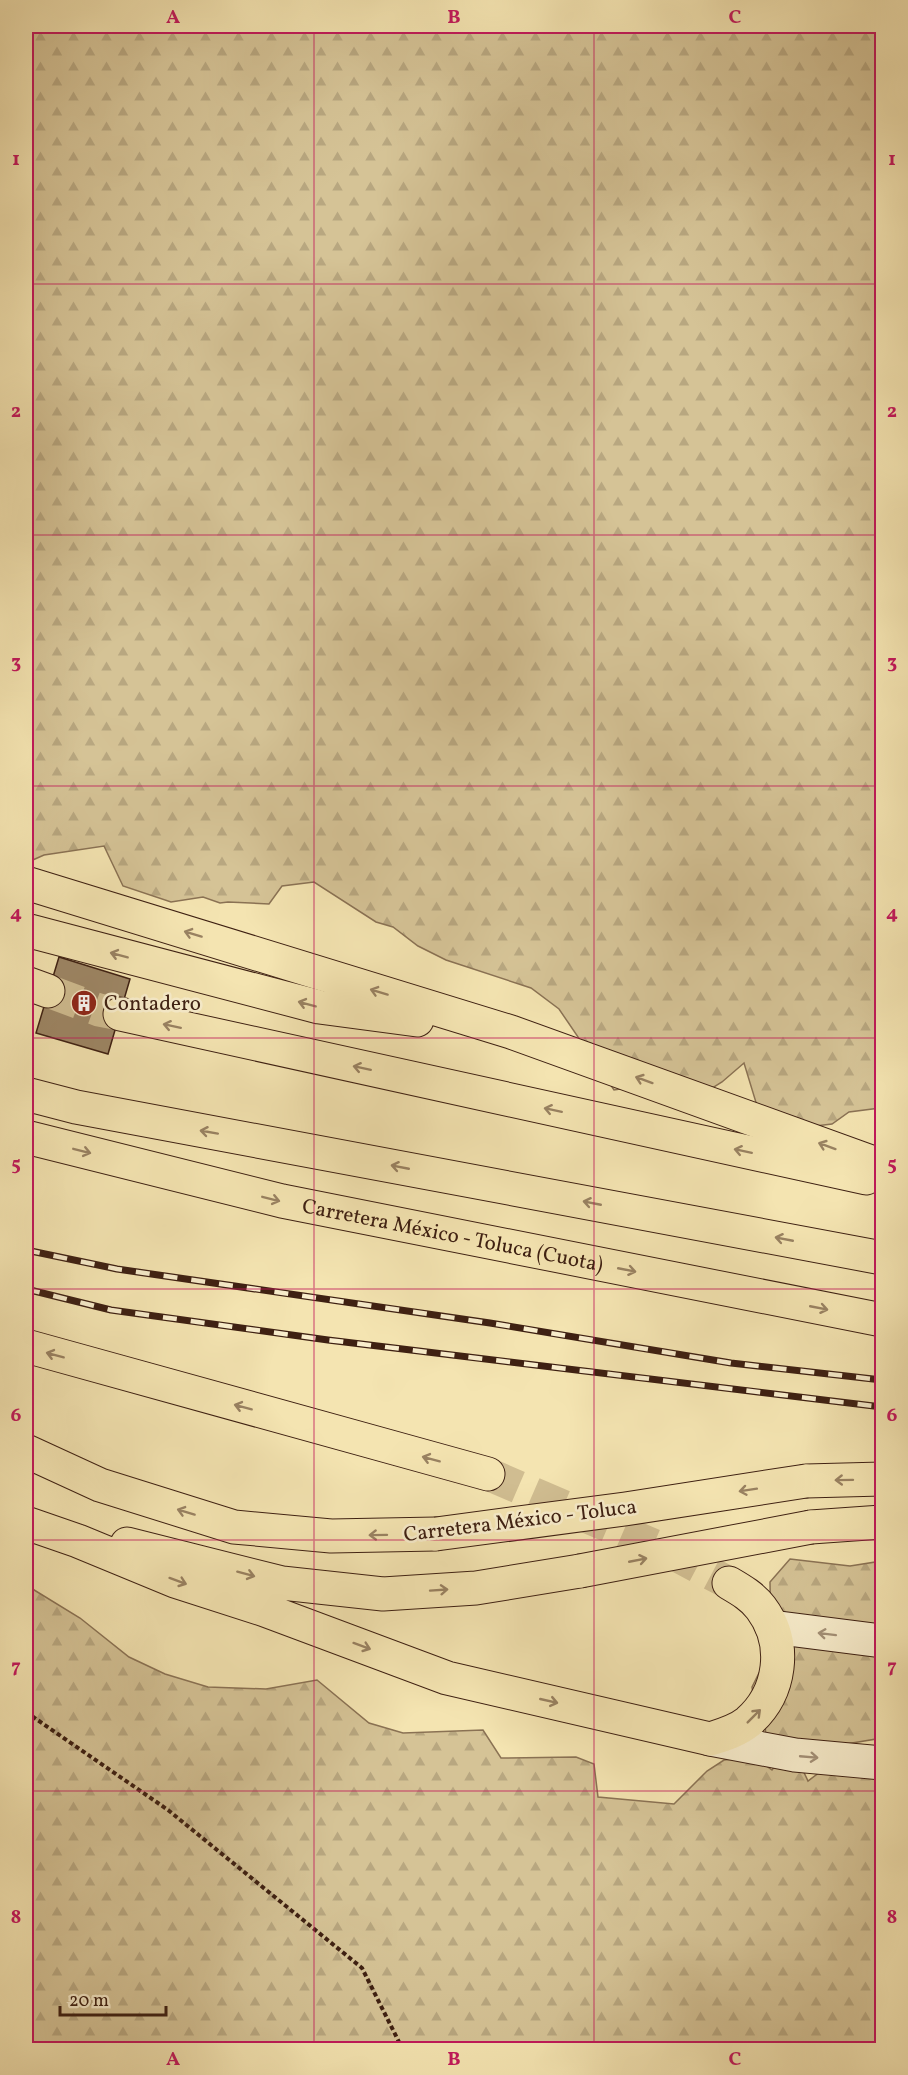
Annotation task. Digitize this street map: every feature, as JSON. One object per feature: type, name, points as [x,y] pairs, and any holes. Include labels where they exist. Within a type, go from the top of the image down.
[{"type":"main road","points":[[26,883],[511,1032],[882,1166]]},
{"type":"main road","points":[[26,930],[320,1007],[511,1032]]},
{"type":"main road","points":[[120,1014],[882,1182]]},
{"type":"main road","points":[[26,1094],[76,1107],[882,1257]]},
{"type":"main road","name":"Carretera México - Toluca (Cuota)","points":[[26,1137],[282,1201],[882,1320]]},
{"type":"main road","points":[[26,1346],[488,1474]]},
{"type":"main road","name":"Carretera México - Toluca","points":[[26,1451],[100,1485],[234,1527],[331,1536],[436,1534],[625,1509],[806,1481],[882,1479]]},
{"type":"main road","points":[[26,1523],[159,1551],[282,1583],[383,1594],[476,1588],[580,1571],[811,1527],[882,1522]]},
{"type":"main road","points":[[26,1523],[78,1541],[175,1581],[265,1610],[447,1678],[710,1739],[730,1733],[747,1723],[762,1707],[772,1690],[778,1669],[778,1648],[772,1627],[762,1609],[747,1593],[729,1583]]},
{"type":"street","points":[[772,1627],[882,1641]]},
{"type":"street","points":[[710,1739],[795,1755],[882,1763]]},
{"type":"path","points":[[26,1712],[168,1810],[362,1968],[403,2049]]},
{"type":"green space","points":[[26,26],[882,26],[882,1104],[880,1108],[849,1112],[832,1124],[765,1132],[744,1063],[706,1092],[674,1081],[614,1090],[559,1009],[531,988],[446,960],[418,946],[393,927],[376,922],[314,882],[282,886],[269,904],[220,903],[203,897],[171,902],[123,886],[104,846],[44,855],[26,863]]},
{"type":"green space","points":[[790,1559],[850,1566],[882,1561],[882,1738],[828,1747],[766,1736],[764,1715],[754,1700],[752,1687],[771,1649],[770,1582]]},
{"type":"green space","points":[[26,1585],[80,1618],[129,1657],[165,1674],[208,1687],[266,1689],[317,1680],[369,1723],[403,1733],[483,1730],[501,1758],[576,1757],[594,1764],[598,1797],[674,1804],[707,1771],[724,1760],[754,1757],[772,1770],[791,1745],[808,1781],[840,1757],[882,1763],[882,2049],[26,2050]]},
{"type":"building","name":"Contadero","points":[[59,957],[130,979],[108,1054],[36,1033]]},
{"type":"tunnel","points":[[48,991],[99,1010],[120,1014]]},
{"type":"tunnel","points":[[488,1474],[676,1555],[729,1583]]},
{"type":"railway","points":[[26,1250],[117,1269],[490,1323],[731,1363],[882,1380]]},
{"type":"railway","points":[[26,1289],[111,1310],[328,1340],[882,1407]]},
{"type":"place","name":"Contadero","points":[[84,1003]]}]
